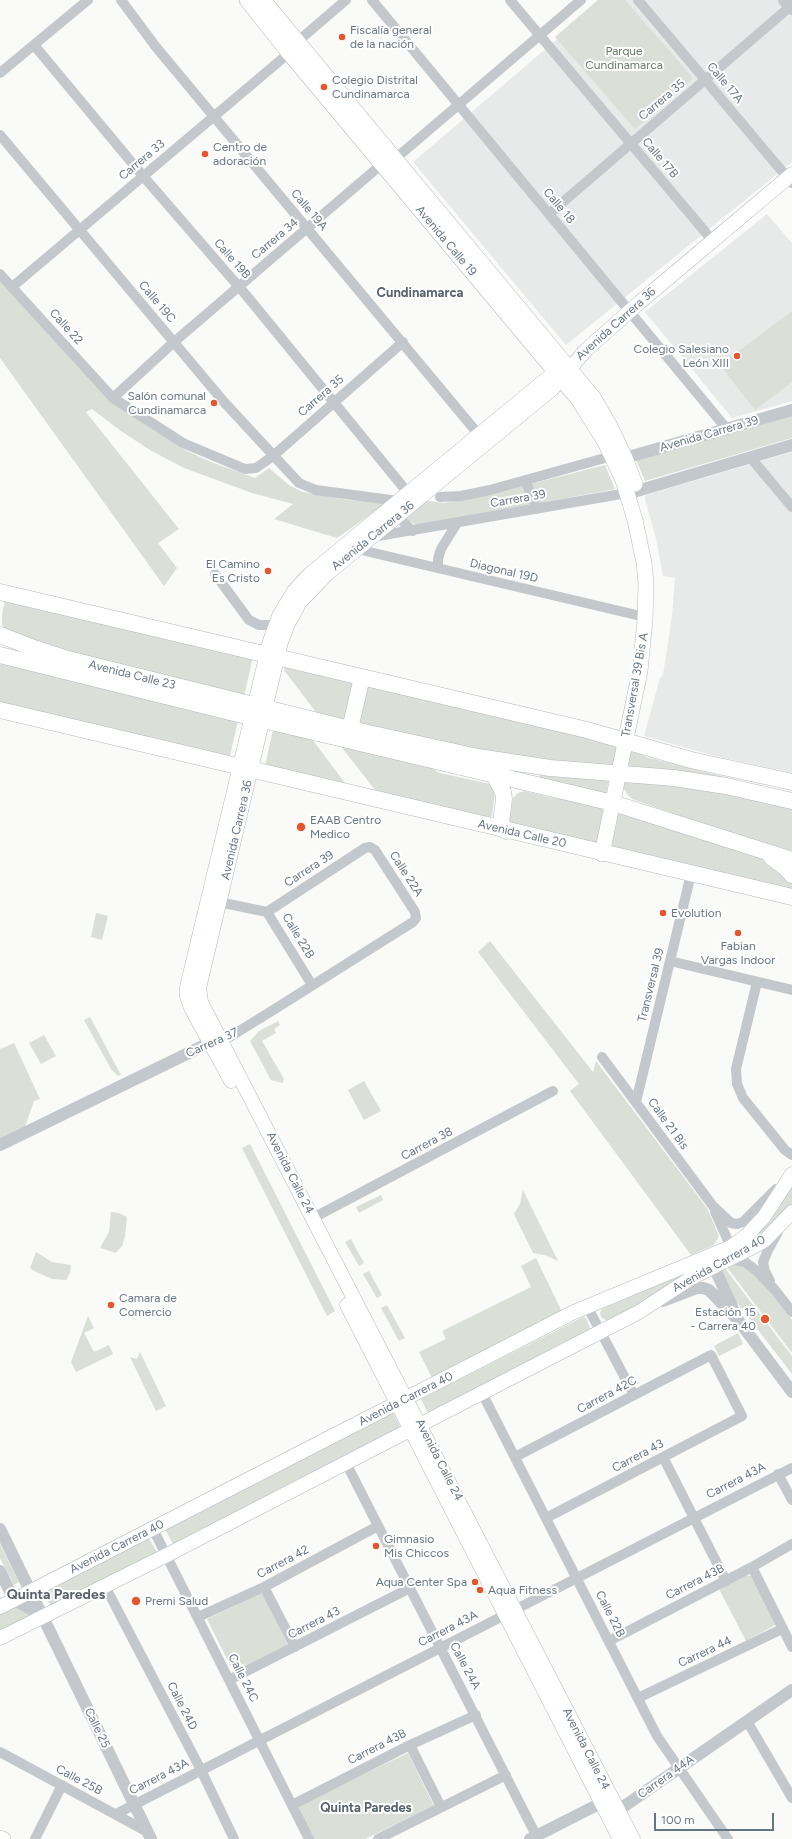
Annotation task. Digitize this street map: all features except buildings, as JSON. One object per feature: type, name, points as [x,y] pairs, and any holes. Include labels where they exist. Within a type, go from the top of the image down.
[{"type":"highway","points":[[1,597],[362,677],[587,730],[698,761],[789,782]]},
{"type":"highway","name":"Avenida Calle 23","points":[[0,634],[31,647],[68,659],[259,713]]},
{"type":"highway","name":"Avenida Calle 23","points":[[0,655],[259,713]]},
{"type":"highway","points":[[350,729],[362,677]]},
{"type":"highway","points":[[0,710],[246,768]]},
{"type":"highway","points":[[259,713],[350,729],[522,765],[619,772],[674,778],[726,786],[792,801]]},
{"type":"highway","points":[[259,713],[494,775],[613,803],[792,860]]},
{"type":"highway","name":"Avenida Calle 20","points":[[246,768],[602,854],[792,897]]},
{"type":"highway","points":[[494,775],[503,792],[504,799],[501,823],[506,831]]},
{"type":"highway","points":[[726,786],[789,782]]},
{"type":"highway","points":[[762,851],[781,864],[792,876]]},
{"type":"main road","name":"Avenida Calle 19","points":[[247,0],[293,48],[389,162],[562,373],[586,411],[619,457],[632,492]]},
{"type":"main road","name":"Avenida Calle 19","points":[[263,0],[293,48]]},
{"type":"main road","name":"Avenida Carrera 36","points":[[216,1042],[201,1002],[199,988],[214,900],[272,656],[275,625],[285,604],[300,583],[403,505],[562,373],[586,350],[712,240],[790,178]]},
{"type":"main road","name":"Avenida Carrera 36","points":[[272,656],[300,602],[328,573],[372,537],[403,505],[479,434],[562,373]]},
{"type":"main road","name":"Transversal 39 Bis A","points":[[632,492],[646,583],[642,658],[632,742]]},
{"type":"main road","name":"Transversal 39 Bis A","points":[[602,854],[619,772],[637,730],[652,655],[656,589],[651,546],[632,492]]},
{"type":"main road","name":"Avenida Calle 24","points":[[216,1042],[313,1218],[402,1401]]},
{"type":"main road","name":"Avenida Calle 24","points":[[216,1042],[308,1228],[416,1427],[610,1806],[633,1839]]},
{"type":"main road","name":"Avenida Carrera 40","points":[[0,1638],[167,1555],[649,1306],[691,1278],[714,1267],[731,1253],[764,1217],[792,1172]]},
{"type":"main road","name":"Avenida Carrera 40","points":[[0,1607],[587,1306],[688,1266],[731,1253],[765,1240],[788,1216]]},
{"type":"main road","name":"Avenida Calle 24","points":[[610,1806],[620,1839]]},
{"type":"street","points":[[0,73],[88,0]]},
{"type":"street","name":"Calle 19A","points":[[121,0],[156,47],[479,434]]},
{"type":"street","name":"Carrera 33","points":[[12,287],[214,117],[346,0]]},
{"type":"street","name":"Calle 18","points":[[372,0],[726,428]]},
{"type":"street","name":"Calle 17B","points":[[510,0],[712,240]]},
{"type":"street","name":"Carrera 34","points":[[113,398],[174,342],[238,287],[459,105],[581,0]]},
{"type":"street","name":"Calle 17A","points":[[638,0],[790,178]]},
{"type":"street","name":"Carrera 35","points":[[549,214],[706,80],[790,5]]},
{"type":"street","name":"Calle 19B","points":[[34,45],[334,402],[403,505]]},
{"type":"street","name":"Calle 19C","points":[[0,135],[224,402],[299,483],[316,490],[403,505]]},
{"type":"street","name":"Calle 22","points":[[0,274],[113,398],[182,443],[245,469],[256,468]]},
{"type":"street","name":"Carrera 35","points":[[256,468],[273,456],[402,342]]},
{"type":"street","name":"Avenida Carrera 39","points":[[619,457],[792,410]]},
{"type":"street","points":[[632,492],[792,445]]},
{"type":"street","name":"Carrera 39","points":[[440,497],[461,496],[619,457]]},
{"type":"street","points":[[750,457],[792,507]]},
{"type":"street","points":[[525,480],[537,509]]},
{"type":"street","name":"Carrera 39","points":[[372,537],[632,492]]},
{"type":"street","points":[[403,505],[404,523],[413,531]]},
{"type":"street","points":[[438,568],[438,559],[441,549],[457,523]]},
{"type":"street","name":"Diagonal 19D","points":[[357,549],[645,617]]},
{"type":"street","points":[[215,574],[249,620],[259,625],[275,625]]},
{"type":"street","name":"Calle 22A","points":[[365,848],[370,847],[374,850],[415,912],[416,918],[413,922]]},
{"type":"street","name":"Carrera 39","points":[[267,912],[365,848]]},
{"type":"street","name":"Transversal 39","points":[[636,1102],[691,874]]},
{"type":"street","name":"Calle 22B","points":[[214,900],[267,912],[312,985]]},
{"type":"street","name":"Carrera 37","points":[[0,1145],[216,1042],[228,1038],[413,922]]},
{"type":"street","points":[[670,961],[792,990]]},
{"type":"street","points":[[757,982],[736,1069],[737,1084],[743,1098],[785,1150],[792,1155]]},
{"type":"street","name":"Calle 21 Bis","points":[[602,1057],[713,1206],[731,1224],[743,1222],[772,1195],[792,1172]]},
{"type":"street","name":"Carrera 38","points":[[313,1218],[553,1091]]},
{"type":"street","name":"Calle 21 Bis","points":[[713,1206],[731,1253]]},
{"type":"street","points":[[775,1290],[765,1271],[764,1262],[768,1250],[788,1216]]},
{"type":"street","points":[[731,1253],[749,1265],[775,1290],[792,1312]]},
{"type":"street","points":[[714,1267],[738,1320]]},
{"type":"street","points":[[649,1306],[693,1289],[703,1288],[711,1292],[738,1320],[792,1392]]},
{"type":"street","points":[[587,1306],[634,1395]]},
{"type":"street","name":"Carrera 42C","points":[[515,1458],[711,1355],[742,1416]]},
{"type":"street","name":"Calle 22B","points":[[482,1393],[657,1736],[728,1839]]},
{"type":"street","name":"Carrera 43","points":[[546,1518],[742,1416]]},
{"type":"street","points":[[662,1458],[726,1581]]},
{"type":"street","name":"Calle 24A","points":[[346,1463],[476,1714],[535,1838]]},
{"type":"street","name":"Carrera 43A","points":[[116,1814],[792,1468]]},
{"type":"street","points":[[778,1474],[792,1500]]},
{"type":"street","name":"Carrera 42","points":[[198,1617],[264,1587],[378,1526]]},
{"type":"street","name":"Calle 24C","points":[[153,1528],[309,1839]]},
{"type":"street","name":"Calle 25","points":[[0,1529],[44,1616],[148,1835]]},
{"type":"street","name":"Carrera 43B","points":[[609,1641],[726,1581],[792,1544]]},
{"type":"street","points":[[752,1567],[792,1647]]},
{"type":"street","points":[[0,1571],[14,1600],[44,1616]]},
{"type":"street","name":"Calle 24D","points":[[105,1586],[201,1770],[234,1839]]},
{"type":"street","points":[[264,1587],[296,1647]]},
{"type":"street","name":"Carrera 43","points":[[230,1680],[410,1588]]},
{"type":"street","name":"Carrera 44","points":[[638,1698],[782,1629]]},
{"type":"street","name":"Carrera 44A","points":[[535,1838],[597,1805],[624,1807],[792,1690]]},
{"type":"street","name":"Carrera 43B","points":[[292,1806],[410,1745],[476,1714]]},
{"type":"street","points":[[747,1721],[792,1798]]},
{"type":"street","points":[[410,1745],[441,1807]]},
{"type":"street","name":"Calle 25B","points":[[0,1752],[116,1814],[148,1835]]},
{"type":"street","points":[[378,1839],[506,1775]]},
{"type":"street","points":[[35,1839],[62,1785]]},
{"type":"shaded area","points":[[603,0],[792,0],[792,162],[566,345],[413,162]]},
{"type":"shaded area","name":"Colegio Salesiano León XIII","points":[[767,214],[792,243],[792,401],[732,418],[645,312]]},
{"type":"shaded area","points":[[792,452],[792,773],[715,756],[644,736],[660,678],[663,675],[672,616],[675,578],[663,576],[656,539],[645,499],[646,495]]},
{"type":"green space","name":"Parque Cundinamarca","points":[[598,0],[625,0],[693,78],[635,129],[555,37]]},
{"type":"green space","points":[[0,280],[111,401],[187,451],[211,462],[255,478],[269,468],[289,485],[303,492],[349,500],[387,503],[337,538],[274,519],[293,504],[252,493],[184,468],[150,450],[121,431],[92,409],[86,412],[179,529],[158,543],[177,568],[164,586],[0,358]]},
{"type":"green space","points":[[792,311],[792,382],[755,410],[720,365]]},
{"type":"green space","points":[[792,416],[792,438],[645,481],[636,460]]},
{"type":"green space","points":[[605,465],[615,489],[429,524],[415,524],[407,520],[404,516],[422,500],[444,503],[479,497]]},
{"type":"green space","points":[[5,599],[253,656],[244,697],[53,649],[5,629],[2,625],[2,615]]},
{"type":"green space","points":[[0,663],[238,721],[229,760],[0,705]]},
{"type":"green space","points":[[286,665],[354,681],[343,721],[318,715],[284,670]]},
{"type":"green space","points":[[366,684],[619,741],[613,765],[527,759],[356,725]]},
{"type":"green space","points":[[273,730],[312,739],[348,787],[265,766]]},
{"type":"green space","points":[[339,744],[421,762],[440,773],[490,784],[495,792],[492,815],[488,820],[379,795]]},
{"type":"green space","points":[[631,749],[646,757],[737,780],[628,766]]},
{"type":"green space","points":[[540,773],[609,778],[606,794],[539,778]]},
{"type":"green space","points":[[622,778],[723,792],[792,806],[792,855],[632,799],[623,787]]},
{"type":"green space","points":[[524,791],[554,798],[566,797],[606,808],[597,846],[509,825],[513,798],[518,793]]},
{"type":"green space","points":[[619,811],[763,858],[792,883],[792,894],[611,850]]},
{"type":"green space","points":[[96,913],[108,916],[102,940],[91,937]]},
{"type":"green space","points":[[490,941],[593,1072],[596,1061],[707,1208],[719,1236],[714,1245],[691,1255],[570,1091],[579,1084],[478,952]]},
{"type":"green space","points":[[90,1017],[121,1075],[118,1076],[111,1069],[84,1020]]},
{"type":"green space","points":[[278,1021],[280,1025],[274,1029],[276,1033],[262,1041],[284,1079],[283,1083],[271,1080],[250,1041],[259,1031]]},
{"type":"green space","points":[[44,1035],[56,1056],[41,1064],[29,1043]]},
{"type":"green space","points":[[14,1043],[40,1099],[34,1101],[25,1127],[0,1140],[0,1049]]},
{"type":"green space","points":[[364,1081],[381,1111],[364,1120],[348,1090]]},
{"type":"green space","points":[[250,1144],[335,1311],[327,1316],[242,1148]]},
{"type":"green space","points":[[792,1185],[792,1205],[787,1211],[765,1233],[740,1246]]},
{"type":"green space","points":[[523,1190],[558,1261],[545,1255],[533,1253],[514,1214],[520,1204]]},
{"type":"green space","points":[[381,1195],[383,1200],[359,1213],[356,1207]]},
{"type":"green space","points":[[111,1212],[119,1213],[127,1217],[125,1236],[122,1246],[116,1253],[100,1248],[109,1232]]},
{"type":"green space","points":[[351,1239],[364,1263],[359,1266],[345,1242]]},
{"type":"green space","points":[[36,1252],[52,1262],[71,1265],[70,1273],[66,1280],[52,1279],[30,1268]]},
{"type":"green space","points":[[536,1258],[562,1312],[432,1378],[419,1352],[446,1339],[442,1331],[531,1287],[521,1266]]},
{"type":"green space","points":[[741,1262],[769,1288],[792,1320],[792,1353],[726,1266]]},
{"type":"green space","points":[[724,1267],[792,1356],[792,1374],[728,1291],[721,1268]]},
{"type":"green space","points":[[369,1271],[382,1295],[377,1298],[363,1274]]},
{"type":"green space","points":[[683,1274],[684,1276],[643,1303],[607,1321],[601,1317],[600,1313],[602,1309]]},
{"type":"green space","points":[[387,1305],[405,1338],[399,1341],[381,1308]]},
{"type":"green space","points":[[88,1316],[94,1328],[84,1333],[94,1352],[109,1345],[113,1354],[76,1372],[71,1362]]},
{"type":"green space","points":[[583,1317],[586,1318],[591,1331],[429,1415],[421,1399]]},
{"type":"green space","points":[[738,1333],[743,1344],[719,1356],[714,1346]]},
{"type":"green space","points":[[140,1352],[166,1406],[156,1411],[130,1357],[137,1359]]},
{"type":"green space","points":[[393,1413],[402,1430],[174,1546],[165,1529]]},
{"type":"green space","points":[[148,1537],[158,1554],[51,1607],[43,1590]]},
{"type":"green space","points":[[0,1544],[19,1582],[14,1585],[0,1558]]},
{"type":"green space","points":[[746,1575],[751,1576],[777,1624],[746,1641],[719,1589]]},
{"type":"green space","points":[[262,1593],[289,1647],[234,1673],[207,1619]]},
{"type":"green space","points":[[15,1606],[28,1612],[32,1618],[0,1634],[0,1614]]},
{"type":"green space","points":[[408,1753],[434,1806],[365,1839],[313,1839],[298,1806]]},
{"type":"place","name":"Fiscalía general de la nación","points":[[342,37]]},
{"type":"place","name":"Colegio Distrital Cundinamarca","points":[[324,87]]},
{"type":"place","name":"Centro de adoración","points":[[205,154]]},
{"type":"place","name":"Colegio Salesiano León XIII","points":[[737,356]]},
{"type":"place","name":"Salón comunal Cundinamarca","points":[[214,403]]},
{"type":"place","name":"El Camino Es Cristo","points":[[268,571]]},
{"type":"place","name":"EAAB Centro Medico","points":[[301,827]]},
{"type":"place","name":"Evolution","points":[[663,913]]},
{"type":"place","name":"Fabian Vargas Indoor","points":[[738,933]]},
{"type":"place","name":"Camara de Comercio","points":[[111,1305]]},
{"type":"place","name":"Estación 15 - Carrera 40","points":[[765,1319]]},
{"type":"place","name":"Gimnasio Mis Chiccos","points":[[376,1546]]},
{"type":"place","name":"Aqua Center Spa","points":[[475,1582]]},
{"type":"place","name":"Aqua Fitness","points":[[480,1590]]},
{"type":"place","name":"Premi Salud","points":[[136,1601]]},
{"type":"district","name":"Cundinamarca","points":[[420,293]]},
{"type":"district","name":"Quinta Paredes","points":[[56,1595]]},
{"type":"district","name":"Quinta Paredes","points":[[366,1808]]}]
